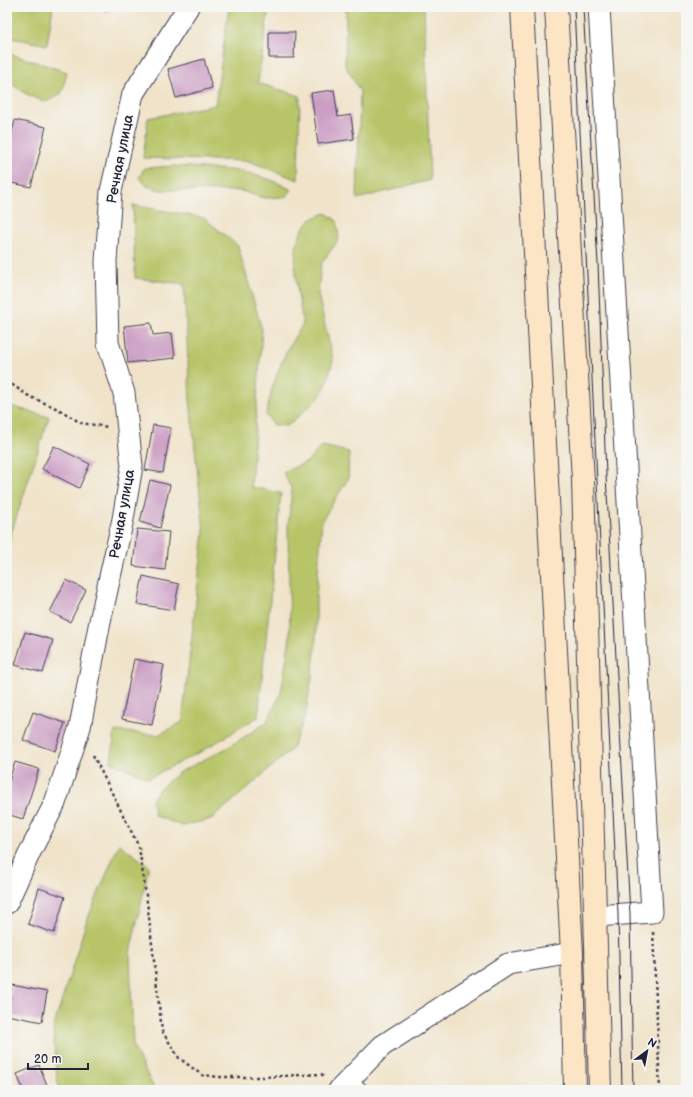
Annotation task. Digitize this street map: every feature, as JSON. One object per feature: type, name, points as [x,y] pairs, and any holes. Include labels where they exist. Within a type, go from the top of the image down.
[{"type":"main road","points":[[522,7],[572,953],[575,1090]]},
{"type":"main road","points":[[556,7],[583,480],[600,1090]]},
{"type":"street","name":"Речная улица","points":[[7,904],[30,852],[55,803],[80,726],[100,621],[124,519],[132,466],[124,393],[108,343],[106,261],[111,191],[134,94],[188,7]]},
{"type":"street","points":[[596,916],[652,912],[599,7]]},
{"type":"street","points":[[349,1086],[382,1046],[508,964],[572,953]]},
{"type":"path","points":[[7,381],[27,395],[60,410],[81,424],[128,430]]},
{"type":"path","points":[[80,726],[139,847],[149,916],[162,1031],[179,1058],[202,1075],[219,1077],[262,1077],[321,1074],[330,1080],[349,1086]]},
{"type":"path","points":[[652,912],[660,1090]]},
{"type":"green space","points":[[7,7],[53,7],[47,45],[7,37]]},
{"type":"green space","points":[[229,7],[269,7],[258,83],[300,96],[298,180],[249,161],[143,158],[148,118],[215,105]]},
{"type":"green space","points":[[346,7],[424,7],[430,180],[357,199],[360,91],[345,65]]},
{"type":"green space","points":[[7,53],[67,72],[62,93],[46,102],[30,96],[20,90],[7,79]]},
{"type":"green space","points":[[176,166],[242,171],[274,181],[292,190],[285,197],[264,198],[241,191],[159,190],[147,186],[139,178],[144,168]]},
{"type":"green space","points":[[133,205],[204,218],[238,246],[262,330],[251,487],[281,493],[258,717],[202,751],[149,778],[111,762],[115,731],[158,735],[182,722],[204,532],[190,401],[184,284],[135,278]]},
{"type":"green space","points":[[326,213],[337,221],[339,239],[321,264],[318,295],[333,360],[326,386],[318,399],[287,426],[274,425],[266,415],[275,379],[290,345],[303,324],[297,285],[297,243],[302,231],[309,221]]},
{"type":"green space","points":[[7,405],[49,417],[7,546]]},
{"type":"green space","points":[[322,446],[349,452],[348,479],[322,520],[316,598],[316,643],[312,677],[305,717],[292,749],[212,819],[182,826],[154,815],[152,800],[159,789],[178,773],[227,748],[266,723],[281,693],[290,637],[288,526],[292,490],[283,472],[307,462]]},
{"type":"green space","points":[[119,844],[149,866],[130,953],[133,1047],[155,1090],[60,1090],[57,1079],[53,1029],[86,923]]},
{"type":"building","points":[[101,7],[111,7],[106,12]]},
{"type":"building","points":[[269,32],[295,32],[294,58],[269,58]]},
{"type":"building","points":[[204,59],[212,88],[176,98],[168,69]]},
{"type":"building","points":[[334,90],[338,117],[351,115],[354,139],[318,144],[311,93]]},
{"type":"building","points":[[15,120],[46,127],[31,187],[7,182],[7,153]]},
{"type":"building","points":[[151,323],[153,335],[172,333],[175,358],[128,363],[124,326]]},
{"type":"building","points":[[153,425],[171,428],[163,473],[145,470]]},
{"type":"building","points":[[54,446],[90,464],[79,488],[42,469]]},
{"type":"building","points":[[150,480],[170,485],[160,528],[140,522]]},
{"type":"building","points":[[137,529],[169,532],[165,570],[133,566]]},
{"type":"building","points":[[143,576],[179,584],[174,610],[137,604]]},
{"type":"building","points":[[66,580],[86,590],[70,622],[50,612]]},
{"type":"building","points":[[25,632],[53,640],[43,673],[15,665]]},
{"type":"building","points":[[134,659],[164,665],[152,725],[122,719]]},
{"type":"building","points":[[33,712],[65,723],[55,751],[23,740]]},
{"type":"building","points":[[15,762],[39,769],[23,819],[7,814],[7,787]]},
{"type":"building","points":[[7,864],[12,865],[7,878]]},
{"type":"building","points":[[39,888],[65,897],[54,933],[28,924]]},
{"type":"building","points":[[12,985],[47,992],[42,1022],[7,1015]]},
{"type":"building","points":[[39,1065],[49,1090],[23,1090],[17,1074]]},
{"type":"tram line","points":[[574,7],[618,914],[622,1090]]},
{"type":"tram line","points":[[583,7],[598,264],[606,475],[630,914],[633,1090]]}]
